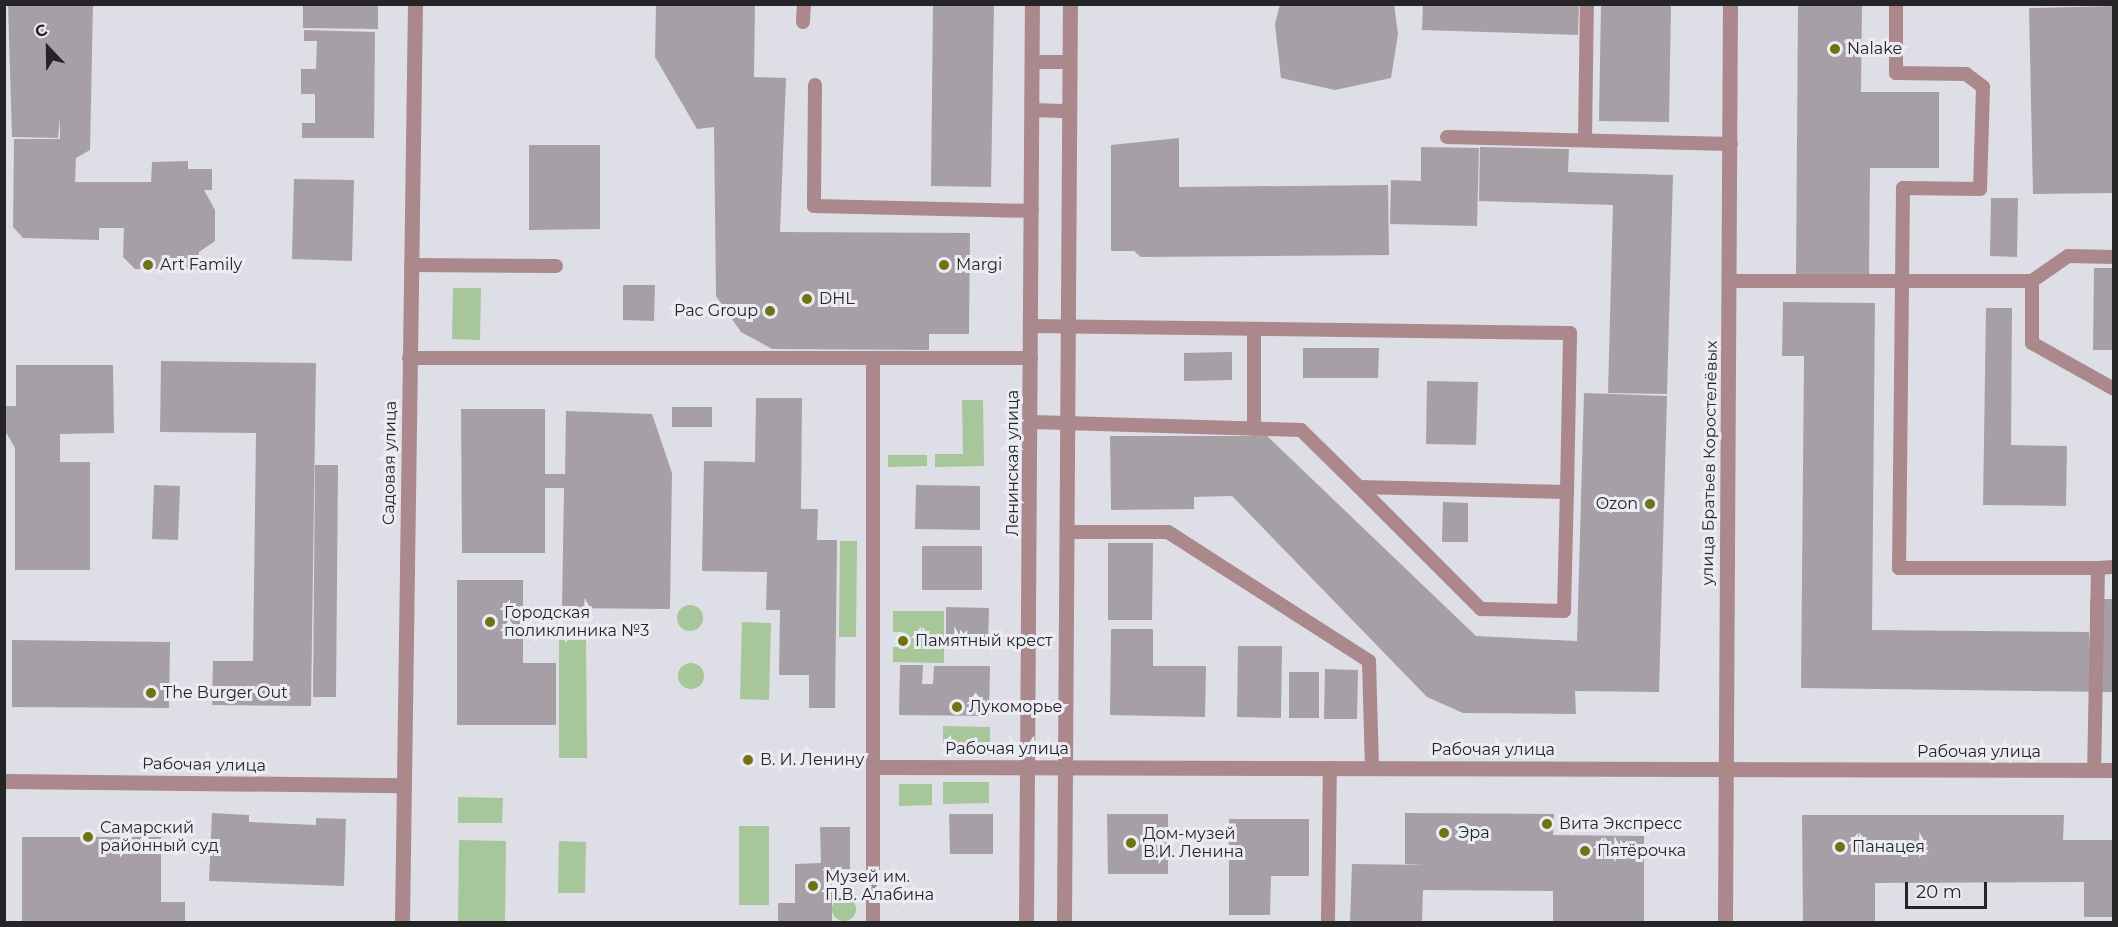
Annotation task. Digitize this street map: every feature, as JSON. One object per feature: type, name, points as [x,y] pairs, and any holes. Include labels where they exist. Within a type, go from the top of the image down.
[{"type":"street","name":"Садовая улица","points":[[402,922],[415,4]]},
{"type":"street","name":"Ленинская улица","points":[[1026,922],[1032,422],[1032,4]]},
{"type":"street","points":[[1064,922],[1064,767],[1070,423],[1070,4]]},
{"type":"street","name":"улица Братьев Коростелёвых","points":[[1725,922],[1723,769],[1731,281],[1730,4]]},
{"type":"street","name":"Рабочая улица","points":[[873,767],[2114,770]]},
{"type":"street","name":"Рабочая улица","points":[[4,781],[403,785]]},
{"type":"lane","points":[[803,22],[804,4]]},
{"type":"lane","points":[[1585,140],[1587,4]]},
{"type":"lane","points":[[1896,4],[1896,73],[1966,74],[1983,87],[1980,189],[1903,188],[1899,568],[2114,567]]},
{"type":"lane","points":[[1033,62],[1070,62]]},
{"type":"lane","points":[[815,85],[814,206],[1032,211]]},
{"type":"lane","points":[[1033,110],[1070,111]]},
{"type":"lane","points":[[1447,137],[1731,144]]},
{"type":"lane","points":[[1731,281],[2032,281],[2068,256],[2114,257]]},
{"type":"lane","points":[[411,265],[556,266]]},
{"type":"lane","points":[[2032,281],[2032,343],[2114,389]]},
{"type":"lane","points":[[1032,326],[1570,333],[1564,611],[1480,609],[1302,430],[1032,422]]},
{"type":"lane","points":[[1254,329],[1254,429]]},
{"type":"lane","points":[[409,358],[1031,358]]},
{"type":"lane","points":[[873,358],[873,922]]},
{"type":"lane","points":[[1359,488],[1567,492]]},
{"type":"lane","points":[[1068,532],[1168,532],[1369,661],[1372,768]]},
{"type":"lane","points":[[2094,770],[2098,568]]},
{"type":"lane","points":[[1328,922],[1330,768]]},
{"type":"green space","points":[[453,288],[481,288],[480,340],[452,339]]},
{"type":"green space","points":[[962,400],[983,400],[984,466],[935,467],[935,454],[963,454]]},
{"type":"green space","points":[[888,455],[927,455],[927,466],[888,467]]},
{"type":"green space","points":[[840,541],[857,541],[856,637],[839,637]]},
{"type":"green space","points":[[690,605],[699,609],[703,618],[699,627],[690,631],[681,627],[677,618],[681,609]]},
{"type":"green space","points":[[893,611],[944,611],[944,663],[893,662],[893,647],[903,647],[908,640],[903,632],[893,632]]},
{"type":"green space","points":[[742,622],[771,623],[769,700],[740,699]]},
{"type":"green space","points":[[559,640],[586,640],[587,758],[559,758]]},
{"type":"green space","points":[[691,663],[700,667],[704,676],[700,685],[691,689],[682,685],[678,676],[682,667]]},
{"type":"green space","points":[[943,726],[990,727],[990,743],[943,743]]},
{"type":"green space","points":[[943,782],[989,782],[989,803],[943,804]]},
{"type":"green space","points":[[899,784],[932,784],[932,805],[899,806]]},
{"type":"green space","points":[[458,797],[503,798],[502,823],[458,823]]},
{"type":"green space","points":[[739,826],[769,826],[769,905],[739,905]]},
{"type":"green space","points":[[459,840],[506,841],[505,922],[458,922]]},
{"type":"green space","points":[[559,841],[586,842],[585,893],[558,893]]},
{"type":"green space","points":[[844,897],[849,898],[855,904],[855,914],[849,920],[844,921],[839,920],[833,914],[832,909],[833,904],[839,898]]},
{"type":"building","points":[[8,4],[93,4],[90,150],[76,158],[75,182],[151,182],[152,162],[188,161],[188,169],[212,169],[212,190],[204,190],[215,210],[215,241],[199,252],[198,269],[135,269],[123,257],[124,228],[99,228],[99,240],[23,238],[13,227],[14,139],[60,139],[60,118],[58,138],[12,137]]},
{"type":"building","points":[[303,4],[378,4],[378,29],[303,28]]},
{"type":"building","points":[[656,4],[755,4],[754,77],[786,78],[780,232],[970,233],[969,334],[929,334],[929,350],[772,349],[741,332],[716,296],[714,127],[697,129],[655,57]]},
{"type":"building","points":[[933,4],[994,4],[991,187],[931,186]]},
{"type":"building","points":[[1280,4],[1394,4],[1398,34],[1391,78],[1335,90],[1281,78],[1275,24]]},
{"type":"building","points":[[1423,4],[1579,4],[1578,35],[1422,30]]},
{"type":"building","points":[[1601,4],[1671,4],[1669,122],[1599,121]]},
{"type":"building","points":[[1798,4],[1862,4],[1861,92],[1939,92],[1939,168],[1870,168],[1869,276],[1796,276]]},
{"type":"building","points":[[2114,6],[2114,193],[2033,194],[2029,8]]},
{"type":"building","points":[[304,30],[375,32],[374,138],[302,138],[302,123],[315,123],[315,94],[301,94],[301,69],[316,69],[317,41],[304,41]]},
{"type":"building","points":[[1179,138],[1179,187],[1388,185],[1389,255],[1141,257],[1134,251],[1111,251],[1111,145]]},
{"type":"building","points":[[529,145],[600,145],[600,229],[529,230]]},
{"type":"building","points":[[1421,147],[1479,148],[1477,226],[1390,224],[1391,180],[1421,181]]},
{"type":"building","points":[[1480,147],[1569,149],[1568,172],[1673,175],[1667,394],[1608,393],[1613,205],[1479,201]]},
{"type":"building","points":[[294,179],[354,180],[352,261],[292,259]]},
{"type":"building","points":[[1991,198],[2018,198],[2017,257],[1990,256]]},
{"type":"building","points":[[2094,268],[2114,268],[2114,350],[2093,350]]},
{"type":"building","points":[[623,285],[655,285],[654,321],[623,320]]},
{"type":"building","points":[[1783,302],[1875,303],[1872,630],[2089,632],[2090,653],[2090,599],[2114,599],[2114,692],[1801,688],[1804,356],[1782,356]]},
{"type":"building","points":[[1986,308],[2012,308],[2011,445],[2067,446],[2066,506],[1983,505]]},
{"type":"building","points":[[1303,348],[1379,348],[1378,378],[1303,378]]},
{"type":"building","points":[[1232,352],[1232,380],[1184,381],[1184,353]]},
{"type":"building","points":[[161,361],[316,363],[311,706],[212,705],[213,661],[253,661],[256,433],[160,432]]},
{"type":"building","points":[[16,365],[113,365],[114,433],[60,434],[60,462],[90,462],[90,570],[15,570],[15,448],[4,429],[4,406],[16,406]]},
{"type":"building","points":[[1427,381],[1478,382],[1476,445],[1426,444]]},
{"type":"building","points":[[1584,393],[1667,396],[1659,692],[1575,691],[1576,714],[1463,713],[1427,697],[1232,496],[1194,497],[1194,509],[1111,510],[1110,436],[1267,436],[1476,636],[1577,641]]},
{"type":"building","points":[[756,398],[802,398],[801,509],[818,509],[817,540],[837,540],[835,708],[809,708],[809,675],[779,675],[780,610],[766,610],[767,572],[702,571],[704,461],[755,462]]},
{"type":"building","points":[[672,407],[712,407],[712,427],[672,427]]},
{"type":"building","points":[[461,409],[545,409],[545,474],[565,474],[566,411],[652,414],[672,473],[670,609],[562,608],[564,488],[545,488],[545,553],[462,553]]},
{"type":"building","points":[[315,465],[338,465],[336,697],[313,697]]},
{"type":"building","points":[[154,485],[180,486],[178,540],[152,539]]},
{"type":"building","points":[[916,485],[980,486],[980,530],[915,529]]},
{"type":"building","points":[[1443,502],[1468,503],[1468,542],[1442,542]]},
{"type":"building","points":[[1108,543],[1153,543],[1152,620],[1108,620]]},
{"type":"building","points":[[922,546],[982,546],[982,590],[922,590]]},
{"type":"building","name":"Городская поликлиника №3","points":[[457,580],[523,580],[523,663],[556,663],[556,725],[457,725]]},
{"type":"building","points":[[946,607],[989,608],[988,645],[946,645]]},
{"type":"building","points":[[1111,629],[1153,629],[1153,666],[1206,666],[1205,717],[1110,715]]},
{"type":"building","points":[[12,640],[170,642],[169,708],[12,707]]},
{"type":"building","points":[[1238,646],[1282,646],[1281,718],[1237,717]]},
{"type":"building","points":[[900,665],[923,665],[922,684],[933,684],[934,666],[990,666],[989,716],[899,715]]},
{"type":"building","points":[[1325,669],[1358,670],[1357,719],[1324,719]]},
{"type":"building","points":[[1289,672],[1319,672],[1319,718],[1289,718]]},
{"type":"building","points":[[212,813],[249,815],[249,822],[316,825],[316,818],[346,819],[344,886],[209,881]]},
{"type":"building","points":[[1405,813],[1554,814],[1553,835],[1644,836],[1644,922],[1553,922],[1553,891],[1423,890],[1422,922],[1350,922],[1352,864],[1424,865],[1405,864]]},
{"type":"building","points":[[949,814],[993,814],[993,854],[950,854]]},
{"type":"building","points":[[1107,814],[1168,814],[1168,874],[1108,874]]},
{"type":"building","points":[[1802,815],[2064,815],[2063,840],[2114,840],[2114,917],[2084,917],[2084,882],[1875,883],[1875,922],[1803,922]]},
{"type":"building","points":[[1229,819],[1309,819],[1309,876],[1271,876],[1270,915],[1229,915]]},
{"type":"building","name":"Музей им. П.В. Алабина","points":[[820,827],[850,827],[850,869],[832,869],[832,922],[778,922],[778,903],[795,903],[795,864],[821,863]]},
{"type":"building","points":[[22,837],[161,837],[161,902],[185,902],[185,922],[22,922]]},
{"type":"place","name":"Nalake","points":[[1835,49]]},
{"type":"place","name":"Art Family","points":[[148,265]]},
{"type":"place","name":"Margi","points":[[944,265]]},
{"type":"place","name":"DHL","points":[[807,299]]},
{"type":"place","name":"Pac Group","points":[[770,311]]},
{"type":"place","name":"Ozon","points":[[1650,504]]},
{"type":"place","name":"Городская поликлиника №3","points":[[490,622]]},
{"type":"place","name":"Памятный крест","points":[[903,641]]},
{"type":"place","name":"The Burger Out","points":[[151,693]]},
{"type":"place","name":"Лукоморье","points":[[957,707]]},
{"type":"place","name":"В. И. Ленину","points":[[748,760]]},
{"type":"place","name":"Вита Экспресс","points":[[1547,824]]},
{"type":"place","name":"Эра","points":[[1444,833]]},
{"type":"place","name":"Самарский районный суд","points":[[88,837]]},
{"type":"place","name":"Дом-музей В.И. Ленина","points":[[1131,843]]},
{"type":"place","name":"Панацея","points":[[1840,847]]},
{"type":"place","name":"Пятёрочка","points":[[1585,851]]},
{"type":"place","name":"Музей им. П.В. Алабина","points":[[813,886]]}]
